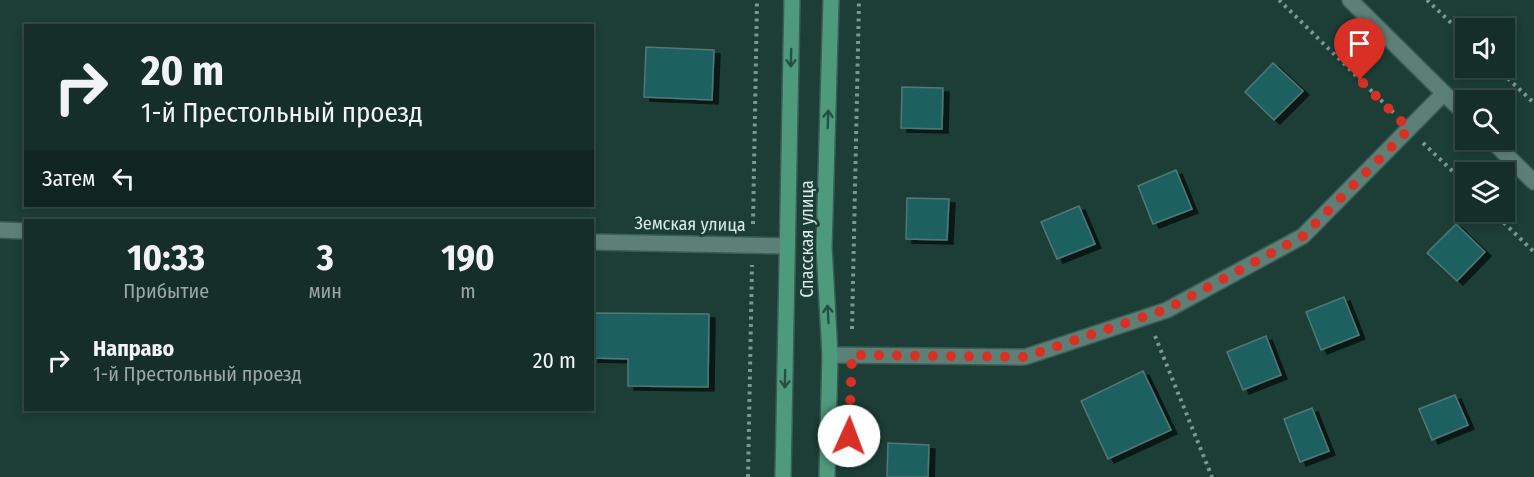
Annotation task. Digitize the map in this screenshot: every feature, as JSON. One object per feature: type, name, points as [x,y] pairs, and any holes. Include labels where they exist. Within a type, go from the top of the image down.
[{"type":"street","name":"Спасская улица","points":[[783,477],[792,0]]},
{"type":"street","name":"Спасская улица","points":[[826,477],[830,355],[824,247],[831,0]]},
{"type":"street","points":[[1350,0],[1455,104]]},
{"type":"street","points":[[830,355],[1025,357],[1167,309],[1303,236],[1444,93]]},
{"type":"street","points":[[1501,150],[1534,182]]},
{"type":"street","points":[[0,230],[24,231]]},
{"type":"street","name":"Земская улица","points":[[594,242],[787,246]]},
{"type":"path","points":[[852,355],[859,0]]},
{"type":"path","points":[[1279,0],[1455,173]]},
{"type":"path","points":[[1427,0],[1455,27]]},
{"type":"path","points":[[1507,78],[1534,104]]},
{"type":"path","points":[[1503,222],[1534,252]]},
{"type":"path","points":[[1147,316],[1212,477]]},
{"type":"building","points":[[646,47],[714,50],[712,100],[644,97]]},
{"type":"building","points":[[1273,63],[1303,91],[1274,120],[1245,92]]},
{"type":"building","points":[[902,87],[943,88],[942,129],[901,128]]},
{"type":"building","points":[[1176,170],[1192,209],[1153,224],[1138,186]]},
{"type":"building","points":[[907,198],[949,199],[947,240],[906,239]]},
{"type":"building","points":[[1079,206],[1095,244],[1057,259],[1041,222]]},
{"type":"building","points":[[1456,224],[1485,252],[1457,281],[1427,253]]},
{"type":"building","points":[[1344,297],[1359,335],[1321,350],[1306,312]]},
{"type":"building","points":[[594,313],[709,314],[708,387],[628,386],[628,359],[594,358]]},
{"type":"building","points":[[1266,336],[1281,375],[1243,390],[1227,352]]},
{"type":"building","points":[[1143,371],[1171,430],[1108,459],[1081,401]]},
{"type":"building","points":[[1455,395],[1468,425],[1432,440],[1419,409]]},
{"type":"building","points":[[1312,408],[1329,451],[1300,462],[1284,419]]},
{"type":"building","points":[[888,443],[929,445],[928,477],[887,477]]},
{"type":"route","points":[[849,436],[852,355],[1025,357],[1167,309],[1303,236],[1409,129],[1360,80]]}]
